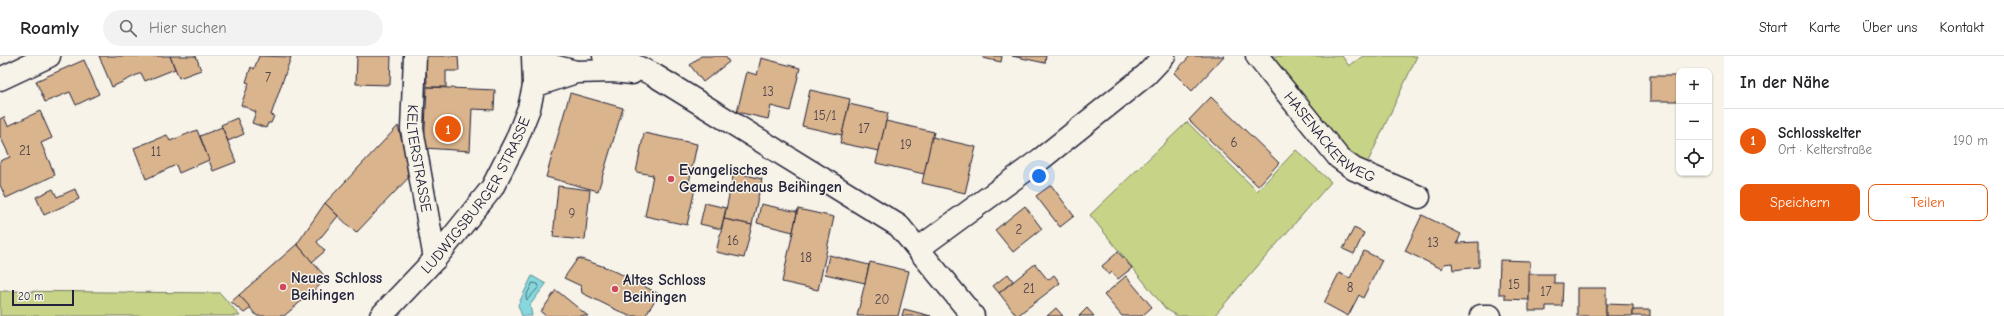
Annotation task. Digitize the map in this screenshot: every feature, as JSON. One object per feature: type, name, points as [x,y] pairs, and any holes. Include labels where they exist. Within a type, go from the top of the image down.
[{"type":"street","points":[[0,79],[49,56]]},
{"type":"street","name":"KELTERSTRASSE","points":[[415,56],[412,129],[435,259]]},
{"type":"street","points":[[604,56],[629,63],[654,75],[718,116],[867,204],[899,226],[919,248],[973,316]]},
{"type":"street","points":[[919,248],[1042,158],[1146,75],[1164,56]]},
{"type":"street","name":"HASENACKERWEG","points":[[1257,56],[1339,158],[1354,169],[1419,197]]},
{"type":"street","points":[[536,58],[553,66],[576,72],[613,71],[654,75]]},
{"type":"street","name":"LUDWIGSBURGER STRASSE","points":[[381,316],[435,259],[492,188],[516,141],[529,108],[534,86],[536,58]]},
{"type":"street","points":[[534,86],[576,72]]},
{"type":"street","points":[[1481,316],[1490,316]]},
{"type":"green space","points":[[1265,56],[1342,56],[1349,66],[1363,56],[1417,56],[1365,168],[1347,160]]},
{"type":"green space","points":[[1187,122],[1257,191],[1296,150],[1331,182],[1214,316],[1177,316],[1165,308],[1090,215]]},
{"type":"green space","points":[[0,291],[220,293],[240,316],[0,316]]},
{"type":"water","points":[[532,276],[546,284],[530,305],[532,316],[522,316],[518,305]]},
{"type":"building","points":[[99,56],[170,56],[175,69],[145,81],[141,73],[112,87]]},
{"type":"building","points":[[170,56],[196,56],[201,70],[179,78]]},
{"type":"building","points":[[259,56],[291,57],[271,115],[274,116],[271,123],[268,123],[266,128],[252,123],[256,112],[241,105],[249,83],[246,82],[251,67],[254,69]]},
{"type":"building","points":[[357,56],[391,56],[390,85],[356,84]]},
{"type":"building","points":[[426,56],[458,56],[459,71],[446,71],[446,87],[427,87]]},
{"type":"building","points":[[701,56],[725,56],[729,62],[703,82],[690,65]]},
{"type":"building","points":[[983,56],[1002,56],[1001,62],[983,58]]},
{"type":"building","points":[[1012,56],[1046,56],[1045,63]]},
{"type":"building","points":[[1190,56],[1224,56],[1192,91],[1174,73]]},
{"type":"building","points":[[761,58],[800,68],[790,111],[771,106],[768,119],[737,112],[747,72],[757,75]]},
{"type":"building","points":[[84,60],[99,94],[76,105],[70,92],[45,102],[36,81]]},
{"type":"building","points":[[1650,76],[1676,76],[1676,101],[1650,101]]},
{"type":"building","points":[[427,87],[495,90],[494,110],[472,109],[470,151],[424,148]]},
{"type":"building","points":[[810,90],[850,99],[842,135],[802,126]]},
{"type":"building","points":[[570,93],[623,108],[598,191],[546,177]]},
{"type":"building","points":[[1211,97],[1279,163],[1258,186],[1189,120]]},
{"type":"building","points":[[849,104],[888,113],[879,151],[840,143]]},
{"type":"building","points":[[40,111],[52,138],[41,143],[55,175],[6,198],[0,185],[0,161],[10,157],[0,136],[0,119],[4,117],[8,126]]},
{"type":"building","points":[[237,118],[244,134],[228,141],[221,125]]},
{"type":"building","points":[[886,121],[934,132],[924,174],[876,163]]},
{"type":"building","points":[[398,126],[411,175],[356,233],[325,203]]},
{"type":"building","points":[[222,127],[236,162],[213,171],[200,136]]},
{"type":"building","points":[[197,130],[209,160],[179,173],[176,165],[146,179],[134,148],[167,135],[170,141]]},
{"type":"building","name":"Evangelisches Gemeindehaus Beihingen","points":[[644,133],[697,144],[689,183],[696,184],[687,225],[645,216],[653,175],[636,172]]},
{"type":"building","points":[[932,137],[976,147],[965,193],[922,183]]},
{"type":"building","points":[[734,172],[762,179],[752,225],[724,219]]},
{"type":"building","points":[[1051,185],[1074,216],[1060,227],[1036,196]]},
{"type":"building","points":[[558,186],[590,190],[585,240],[553,237]]},
{"type":"building","points":[[53,189],[57,197],[75,189],[79,199],[44,215],[36,197]]},
{"type":"building","points":[[325,203],[338,216],[317,242],[325,251],[312,262],[297,244]]},
{"type":"building","points":[[705,203],[726,208],[721,229],[700,224]]},
{"type":"building","points":[[761,204],[797,212],[793,232],[757,223]]},
{"type":"building","points":[[1025,206],[1042,229],[1013,252],[995,230]]},
{"type":"building","points":[[798,209],[834,217],[818,290],[782,282]]},
{"type":"building","points":[[1422,215],[1461,234],[1457,243],[1479,242],[1479,267],[1453,270],[1452,263],[1444,264],[1442,269],[1405,251]]},
{"type":"building","points":[[724,219],[752,225],[744,258],[716,252]]},
{"type":"building","points":[[1354,228],[1364,233],[1354,254],[1343,249]]},
{"type":"building","name":"Neues Schloss Beihingen","points":[[297,244],[327,279],[284,316],[257,316],[239,295]]},
{"type":"building","points":[[1364,251],[1382,260],[1363,298],[1359,295],[1348,316],[1324,303],[1339,273],[1350,278]]},
{"type":"building","points":[[1118,252],[1132,268],[1118,279],[1112,272],[1109,275],[1102,266]]},
{"type":"building","points":[[829,255],[869,265],[865,283],[825,274]]},
{"type":"building","name":"Altes Schloss Beihingen","points":[[578,258],[611,269],[659,294],[645,316],[629,316],[582,293],[581,286],[564,278]]},
{"type":"building","points":[[1500,260],[1530,261],[1529,300],[1505,299],[1505,294],[1499,294]]},
{"type":"building","points":[[870,262],[909,271],[898,316],[857,316]]},
{"type":"building","points":[[1035,264],[1048,280],[1054,275],[1060,283],[1017,316],[999,293]]},
{"type":"building","points":[[1008,274],[1013,281],[999,293],[993,286]]},
{"type":"building","points":[[1529,274],[1554,274],[1554,283],[1563,283],[1562,306],[1546,306],[1546,311],[1529,311]]},
{"type":"building","points":[[1126,276],[1152,307],[1142,316],[1122,316],[1104,295]]},
{"type":"building","points":[[1577,288],[1606,288],[1606,316],[1577,316]]},
{"type":"building","name":"Altes Schloss Beihingen","points":[[556,290],[588,316],[546,316],[541,312]]},
{"type":"building","points":[[239,295],[251,308],[244,313],[231,302]]},
{"type":"building","points":[[1606,304],[1633,305],[1633,316],[1606,316]]},
{"type":"building","points":[[1056,308],[1063,316],[1047,316]]},
{"type":"building","points":[[1087,308],[1094,316],[1079,316]]},
{"type":"building","points":[[904,309],[931,316],[902,316]]},
{"type":"building","points":[[1633,310],[1650,310],[1650,316],[1633,316]]},
{"type":"place","name":"Schlosskelter","points":[[448,129]]},
{"type":"place","name":"Evangelisches Gemeindehaus Beihingen","points":[[671,179]]},
{"type":"place","name":"Neues Schloss Beihingen","points":[[283,287]]},
{"type":"place","name":"Altes Schloss Beihingen","points":[[615,289]]}]
